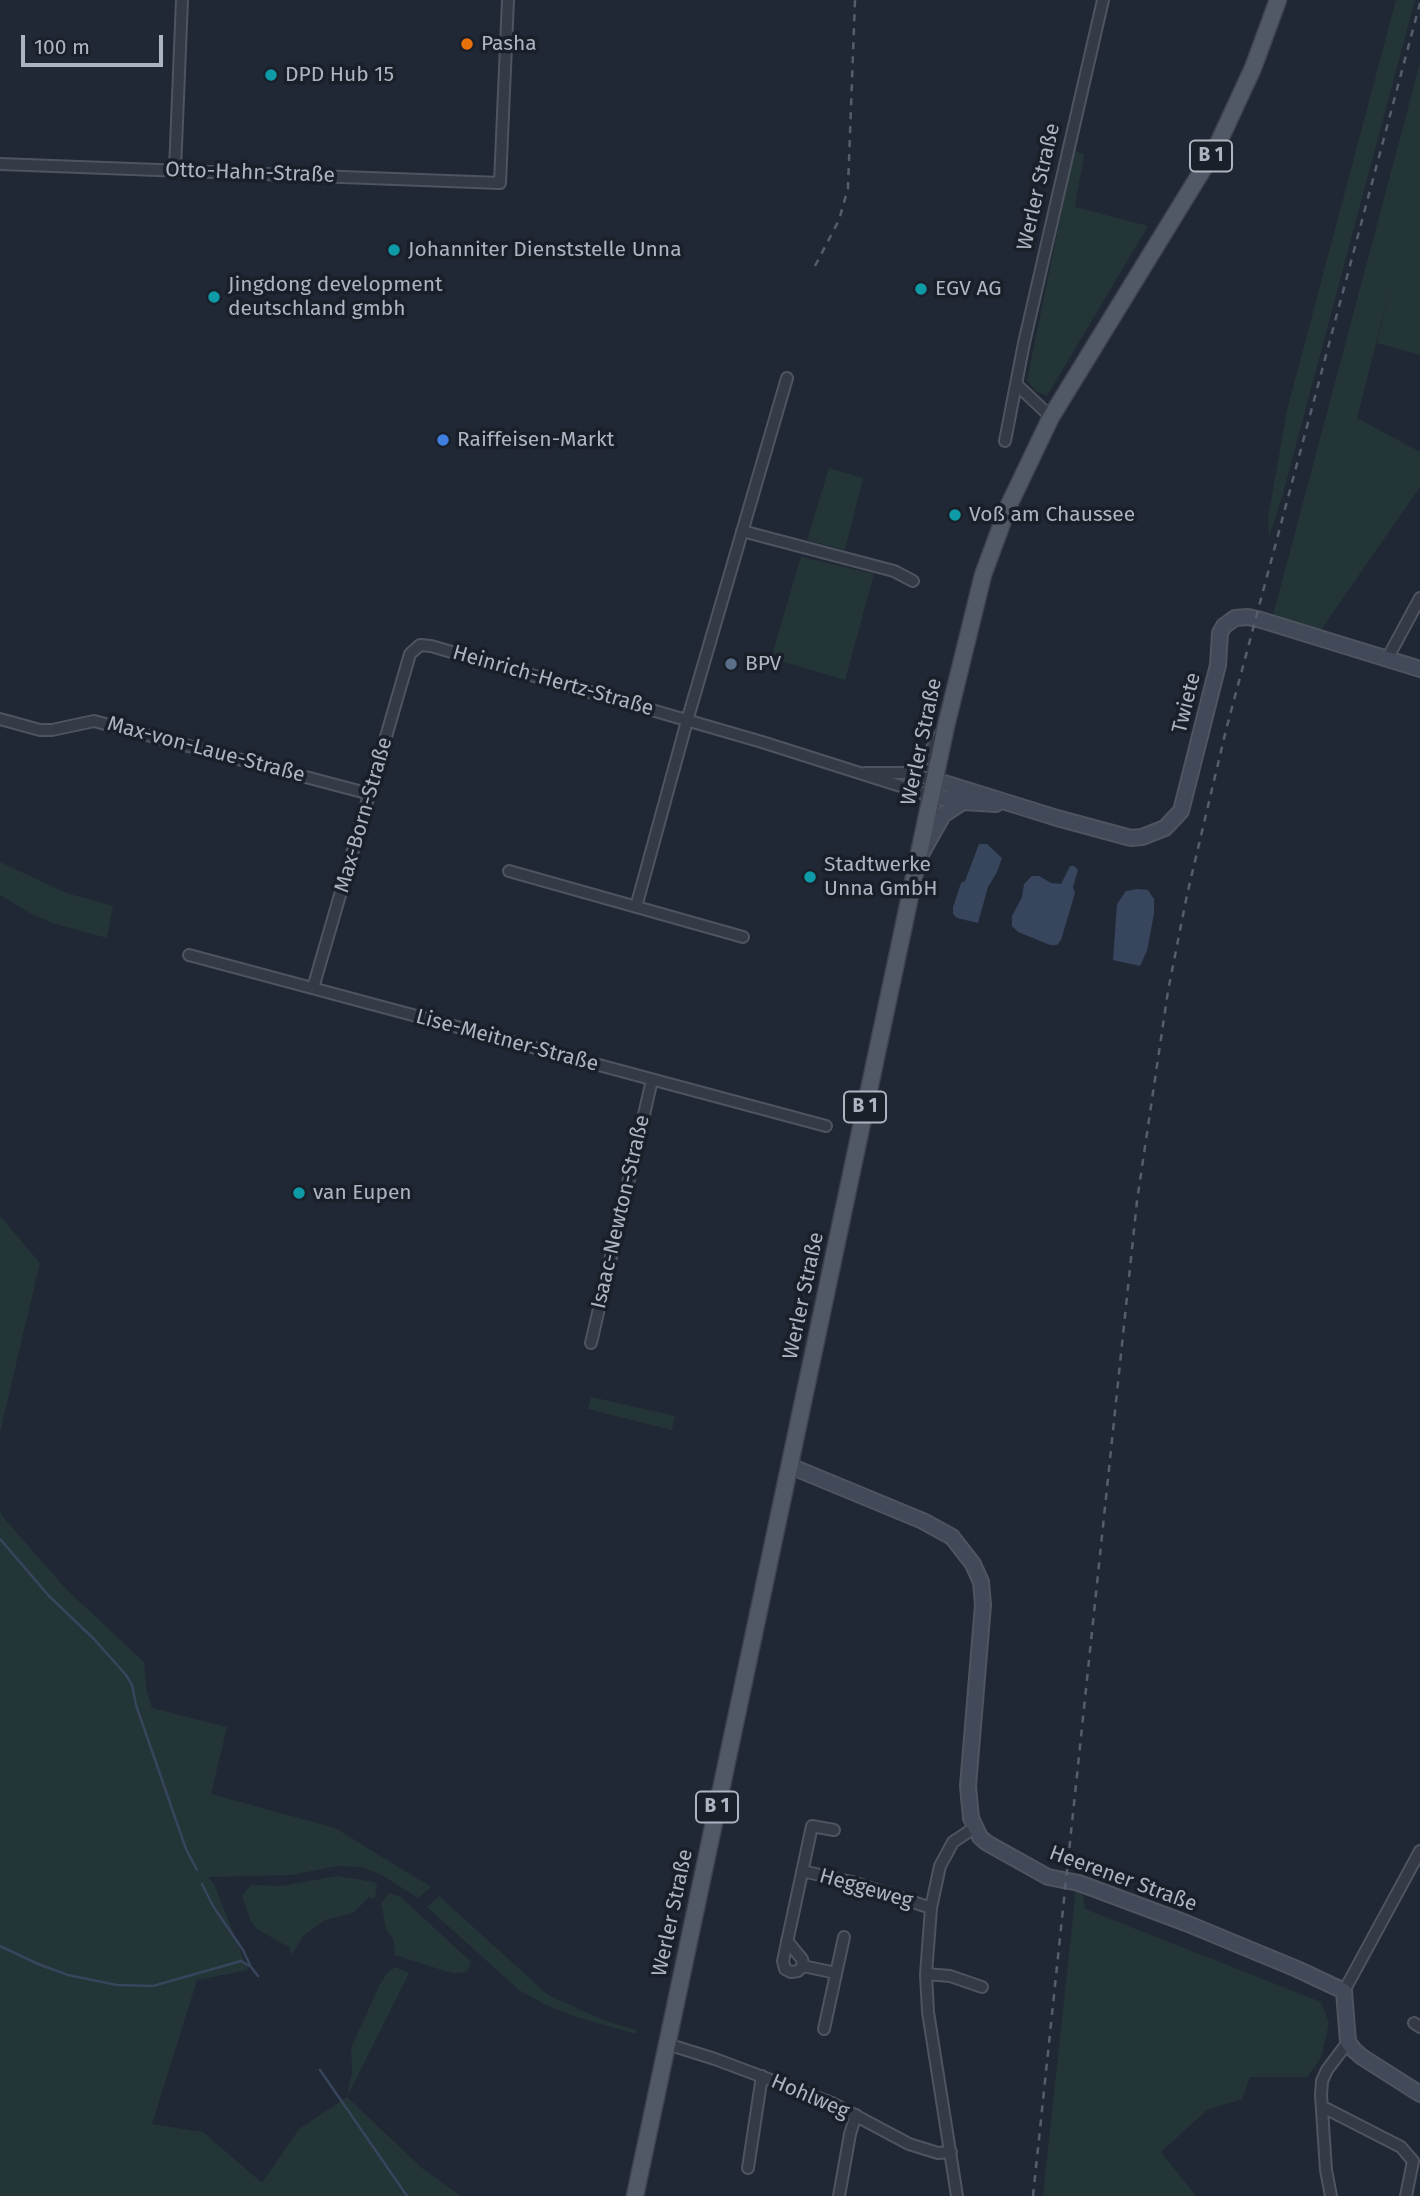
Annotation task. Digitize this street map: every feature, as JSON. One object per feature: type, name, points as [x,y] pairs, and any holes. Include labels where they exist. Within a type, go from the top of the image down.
[{"type":"main road","name":"Werler Straße","points":[[635,2196],[971,614],[994,540],[1051,417],[1216,148],[1253,68],[1278,0]]},
{"type":"street","points":[[175,170],[182,0]]},
{"type":"street","name":"Otto-Hahn-Straße","points":[[0,164],[500,183],[508,0]]},
{"type":"street","name":"Werler Straße","points":[[1005,441],[1103,0]]},
{"type":"street","points":[[636,907],[787,378]]},
{"type":"street","points":[[1016,384],[1051,417]]},
{"type":"street","points":[[742,531],[894,571],[913,582]]},
{"type":"street","points":[[1387,659],[1420,598]]},
{"type":"street","name":"Twiete","points":[[933,788],[980,793],[1009,805],[1131,838],[1142,837],[1165,828],[1181,811],[1218,665],[1220,633],[1235,618],[1248,617],[1420,669]]},
{"type":"street","name":"Heinrich-Hertz-Straße","points":[[419,645],[431,646],[687,721],[881,781],[933,788]]},
{"type":"street","name":"Max-Born-Straße","points":[[313,988],[410,654],[419,645]]},
{"type":"street","name":"Max-von-Laue-Straße","points":[[0,719],[40,730],[94,721],[370,794]]},
{"type":"street","points":[[905,774],[926,758],[946,726]]},
{"type":"street","name":"Heinrich-Hertz-Straße","points":[[862,773],[905,774],[933,788]]},
{"type":"street","name":"Twiete","points":[[933,788],[963,802],[1009,805]]},
{"type":"street","points":[[919,857],[943,815],[963,802]]},
{"type":"street","points":[[509,871],[743,937]]},
{"type":"street","name":"Lise-Meitner-Straße","points":[[189,955],[826,1126]]},
{"type":"street","name":"Isaac-Newton-Straße","points":[[591,1343],[652,1080]]},
{"type":"street","points":[[790,1466],[923,1521],[952,1537],[973,1564],[981,1582],[983,1605],[971,1724],[968,1786],[974,1828],[961,1835],[948,1851],[937,1876],[930,1908],[926,1974],[928,2012],[957,2196]]},
{"type":"street","name":"Heggeweg","points":[[834,1830],[812,1826],[783,1961],[785,1969],[794,1972],[803,1966],[836,1973]]},
{"type":"street","name":"Heerener Straße","points":[[974,1828],[987,1843],[1048,1877],[1079,1883],[1186,1923],[1344,1991]]},
{"type":"street","points":[[1420,1852],[1344,1991],[1348,2042],[1362,2057],[1420,2094]]},
{"type":"street","name":"Heggeweg","points":[[802,1871],[852,1882],[930,1908]]},
{"type":"street","points":[[824,2029],[844,1937]]},
{"type":"street","points":[[788,1941],[802,1959],[803,1966]]},
{"type":"street","points":[[926,1974],[950,1976],[982,1987]]},
{"type":"street","points":[[1331,2196],[1326,2170],[1322,2081],[1348,2042]]},
{"type":"street","name":"Hohlweg","points":[[667,2044],[832,2103],[909,2144],[938,2153],[951,2152]]},
{"type":"street","points":[[748,2168],[762,2076]]},
{"type":"street","points":[[1323,2108],[1401,2147],[1413,2161],[1406,2196]]},
{"type":"street","points":[[839,2196],[856,2115]]},
{"type":"shaded area","points":[[1396,0],[1415,0],[1269,537],[1268,518],[1287,410]]},
{"type":"shaded area","points":[[1420,63],[1420,355],[1377,343],[1390,289],[1357,418],[1420,452],[1420,487],[1316,637],[1271,623]]},
{"type":"shaded area","points":[[1074,151],[1084,154],[1075,207],[1148,226],[1047,396],[1035,391],[1027,380]]},
{"type":"shaded area","points":[[829,468],[863,478],[845,550],[807,540]]},
{"type":"shaded area","points":[[801,557],[874,574],[845,680],[771,658]]},
{"type":"shaded area","points":[[0,862],[66,893],[113,906],[107,938],[52,923],[0,895]]},
{"type":"shaded area","points":[[0,1216],[40,1263],[0,1432]]},
{"type":"shaded area","points":[[591,1397],[675,1416],[672,1430],[588,1409]]},
{"type":"shaded area","points":[[0,1509],[2,1516],[67,1590],[144,1662],[147,1692],[152,1708],[227,1727],[211,1794],[335,1828],[431,1887],[418,1898],[382,1875],[362,1867],[338,1866],[291,1875],[208,1877],[214,1884],[248,1970],[197,1980],[152,2124],[203,2132],[262,2183],[299,2129],[347,2097],[423,2169],[461,2196],[0,2196]]},
{"type":"shaded area","points":[[337,1876],[374,1882],[377,1885],[375,1897],[369,1897],[353,1913],[325,1920],[303,1936],[291,1956],[290,1948],[257,1929],[251,1921],[242,1896],[251,1885],[282,1886]]},
{"type":"shaded area","points":[[1074,1886],[1082,1889],[1085,1909],[1321,2002],[1329,2023],[1321,2058],[1307,2077],[1250,2077],[1242,2099],[1207,2110],[1161,2152],[1196,2196],[1043,2196],[1075,1898]]},
{"type":"shaded area","points":[[390,1893],[401,1897],[471,1962],[467,1972],[445,1971],[395,1955],[394,1940],[386,1929],[381,1903]]},
{"type":"shaded area","points":[[439,1896],[548,1995],[603,2020],[636,2030],[636,2034],[576,2017],[519,1990],[427,1907]]},
{"type":"shaded area","points":[[396,1967],[409,1973],[347,2097],[352,2072],[351,2048],[379,1986],[387,1973]]},
{"type":"water","points":[[979,844],[987,844],[1002,858],[988,887],[978,923],[957,918],[953,914],[953,907]]},
{"type":"water","points":[[1070,866],[1078,870],[1073,887],[1075,893],[1061,940],[1057,945],[1050,945],[1018,932],[1012,926],[1012,916],[1022,897],[1024,884],[1032,876],[1039,876],[1051,883],[1061,884]]},
{"type":"water","points":[[1148,890],[1154,899],[1147,951],[1140,966],[1113,960],[1117,904],[1126,891]]},
{"type":"waterway","points":[[0,1539],[49,1596],[94,1639],[132,1685],[136,1705],[186,1849],[197,1870]]},
{"type":"waterway","points":[[202,1884],[250,1965]]},
{"type":"waterway","points":[[0,1946],[68,1975],[117,1985],[153,1986],[241,1961],[251,1967],[258,1976]]},
{"type":"waterway","points":[[320,2070],[407,2196]]},
{"type":"railway","points":[[815,266],[839,220],[848,188],[855,0]]},
{"type":"railway","points":[[1033,2196],[1137,1201],[1168,991],[1187,895],[1226,730],[1420,3]]},
{"type":"place","name":"Pasha","points":[[467,44]]},
{"type":"place","name":"DPD Hub 15","points":[[271,75]]},
{"type":"place","name":"Johanniter Dienststelle Unna","points":[[394,250]]},
{"type":"place","name":"EGV AG","points":[[921,289]]},
{"type":"place","name":"Jingdong development deutschland gmbh","points":[[214,297]]},
{"type":"place","name":"Raiffeisen-Markt","points":[[443,440]]},
{"type":"place","name":"Voß am Chaussee","points":[[955,515]]},
{"type":"place","name":"BPV","points":[[731,664]]},
{"type":"place","name":"Stadtwerke Unna GmbH","points":[[810,877]]},
{"type":"place","name":"van Eupen","points":[[299,1193]]}]
